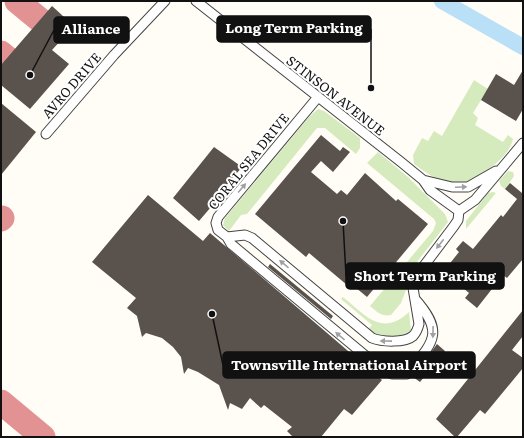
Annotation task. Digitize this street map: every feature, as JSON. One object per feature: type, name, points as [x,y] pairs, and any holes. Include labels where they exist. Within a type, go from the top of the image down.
[{"type":"street","name":"AVRO DRIVE","points":[[46,134],[120,49],[165,1]]},
{"type":"street","name":"STINSON AVENUE","points":[[196,1],[423,180],[430,190],[459,211]]},
{"type":"street","name":"CORAL SEA DRIVE","points":[[227,237],[216,227],[218,217],[318,97]]},
{"type":"street","points":[[416,299],[425,310],[433,324],[434,336],[430,346],[407,374],[392,374],[349,343],[231,244],[227,237],[245,235],[252,238],[376,340],[386,342],[409,338],[414,335],[419,324],[413,288],[417,275],[458,220],[459,211],[475,200],[523,143]]},
{"type":"street","points":[[423,180],[448,187],[468,187],[499,170]]},
{"type":"green space","points":[[474,80],[488,89],[473,113],[478,118],[475,125],[503,142],[508,135],[513,139],[510,147],[500,160],[482,175],[472,181],[462,184],[445,182],[435,178],[414,164],[413,155],[422,138],[428,141],[434,131],[442,136]]},
{"type":"green space","points":[[318,109],[324,111],[360,138],[360,148],[356,154],[325,128],[317,128],[247,214],[241,215],[229,231],[223,225],[225,218],[309,117]]},
{"type":"green space","points":[[378,152],[408,177],[445,214],[448,222],[417,262],[401,303],[391,315],[380,314],[370,306],[433,231],[436,223],[434,219],[367,163]]},
{"type":"green space","points":[[508,171],[513,172],[514,176],[505,189],[501,186],[499,181]]},
{"type":"green space","points":[[488,193],[496,193],[466,229],[466,221]]},
{"type":"green space","points":[[343,297],[366,316],[374,321],[382,323],[390,323],[399,320],[409,312],[411,331],[395,336],[383,336],[372,333],[368,330],[372,325],[341,299]]},
{"type":"building","points":[[52,6],[74,26],[52,50],[69,64],[30,109],[1,85],[1,65]]},
{"type":"building","points":[[523,70],[523,109],[516,121],[481,100],[496,74],[514,85]]},
{"type":"building","points":[[1,103],[36,132],[1,175]]},
{"type":"building","points":[[321,135],[340,151],[343,147],[350,152],[333,172],[321,161],[311,172],[337,194],[341,190],[347,195],[365,173],[396,201],[398,199],[428,224],[367,297],[349,282],[347,285],[309,253],[306,257],[255,214]]},
{"type":"building","points":[[214,147],[242,167],[220,193],[225,198],[215,211],[211,207],[199,221],[173,198]]},
{"type":"building","points":[[510,183],[522,193],[523,191],[523,259],[507,278],[503,275],[477,308],[465,298],[469,293],[450,277],[446,282],[439,277],[459,252],[456,249],[463,241],[473,249],[501,215],[503,217],[517,199],[505,189]]},
{"type":"building","points":[[148,195],[203,241],[210,233],[382,380],[352,415],[344,409],[321,437],[293,437],[287,431],[292,427],[264,405],[261,408],[250,398],[242,409],[230,403],[228,410],[219,385],[198,372],[188,368],[184,374],[181,357],[173,347],[162,338],[146,333],[142,337],[137,316],[127,308],[136,298],[92,262]]},
{"type":"building","points":[[270,264],[333,316],[331,319],[268,267]]},
{"type":"building","points":[[523,310],[523,336],[512,350],[523,358],[523,368],[485,414],[480,410],[457,437],[455,437],[436,419]]},
{"type":"building","points":[[437,344],[445,351],[420,382],[413,377]]},
{"type":"waterway","points":[[442,1],[523,47]]},
{"type":"taxiway","points":[[17,1],[40,20]]},
{"type":"taxiway","points":[[1,53],[7,58]]},
{"type":"taxiway","points":[[1,402],[43,437]]},
{"type":"place","name":"Alliance","points":[[30,75]]},
{"type":"place","name":"Long Term Parking","points":[[371,88]]},
{"type":"place","name":"Short Term Parking","points":[[343,221]]},
{"type":"place","name":"Townsville International Airport","points":[[212,314]]}]
